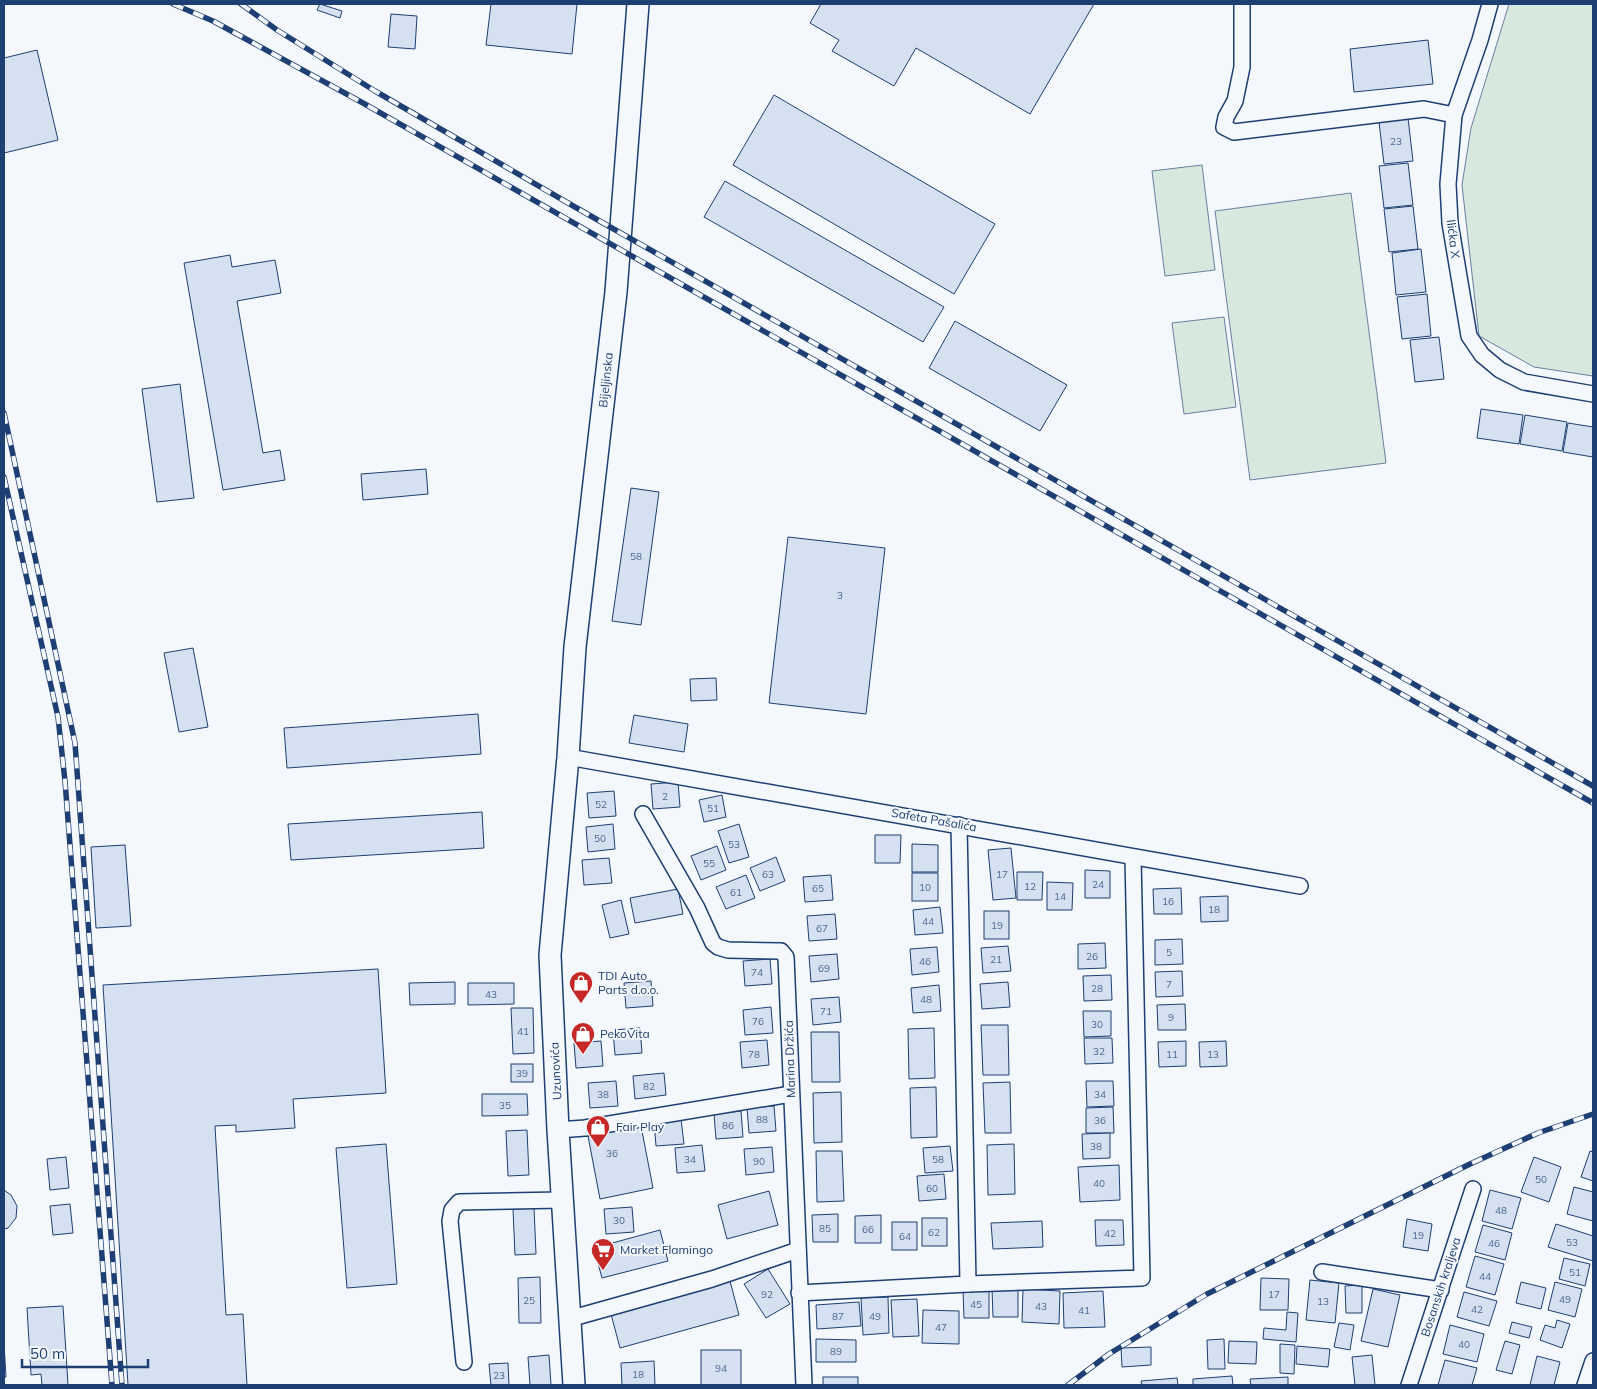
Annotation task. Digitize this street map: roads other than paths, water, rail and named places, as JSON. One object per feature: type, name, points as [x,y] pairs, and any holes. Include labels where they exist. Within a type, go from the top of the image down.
[{"type":"main road","name":"Bijeljinska","points":[[568,757],[575,647],[616,292],[638,4]]},
{"type":"main road","name":"Uzunovića","points":[[568,757],[550,955],[558,1130],[574,1385]]},
{"type":"street","points":[[1242,4],[1242,67],[1235,101],[1226,117],[1224,127],[1234,132],[1424,109],[1454,115]]},
{"type":"street","name":"Ilićka X","points":[[1490,4],[1480,40],[1454,115],[1448,184],[1450,223],[1469,336],[1482,355],[1500,370],[1524,382],[1593,394]]},
{"type":"street","name":"Safeta Pašalića","points":[[568,757],[1300,886]]},
{"type":"street","name":"Marina Držića","points":[[643,814],[697,908],[713,942],[718,947],[728,950],[781,951],[786,956],[804,1385]]},
{"type":"street","points":[[959,825],[968,1284]]},
{"type":"street","points":[[799,1294],[968,1284],[1142,1278],[1133,857]]},
{"type":"street","points":[[558,1130],[585,1128],[791,1094]]},
{"type":"street","name":"Bosanskih kraljeva","points":[[1409,1385],[1473,1189]]},
{"type":"street","points":[[464,1362],[450,1221],[452,1210],[459,1202],[562,1200]]},
{"type":"street","points":[[569,1319],[712,1279],[798,1250]]},
{"type":"street","points":[[1322,1272],[1441,1290]]},
{"type":"street","points":[[1585,1385],[1593,1361]]},
{"type":"railway","points":[[173,4],[213,21],[363,103],[1593,803]]},
{"type":"railway","points":[[241,4],[277,30],[375,91],[575,207],[1593,786]]},
{"type":"railway","points":[[4,413],[75,743],[122,1385]]},
{"type":"railway","points":[[4,477],[58,717],[65,781],[112,1385]]},
{"type":"railway","points":[[1068,1385],[1109,1354],[1207,1294],[1470,1164],[1538,1133],[1593,1114]]},
{"type":"place","name":"TDI Auto Parts d.o.o.","points":[[581,1004]]},
{"type":"place","name":"PekoVita","points":[[583,1055]]},
{"type":"place","name":"Fair Play","points":[[598,1148]]},
{"type":"place","name":"Market Flamingo","points":[[603,1271]]}]
